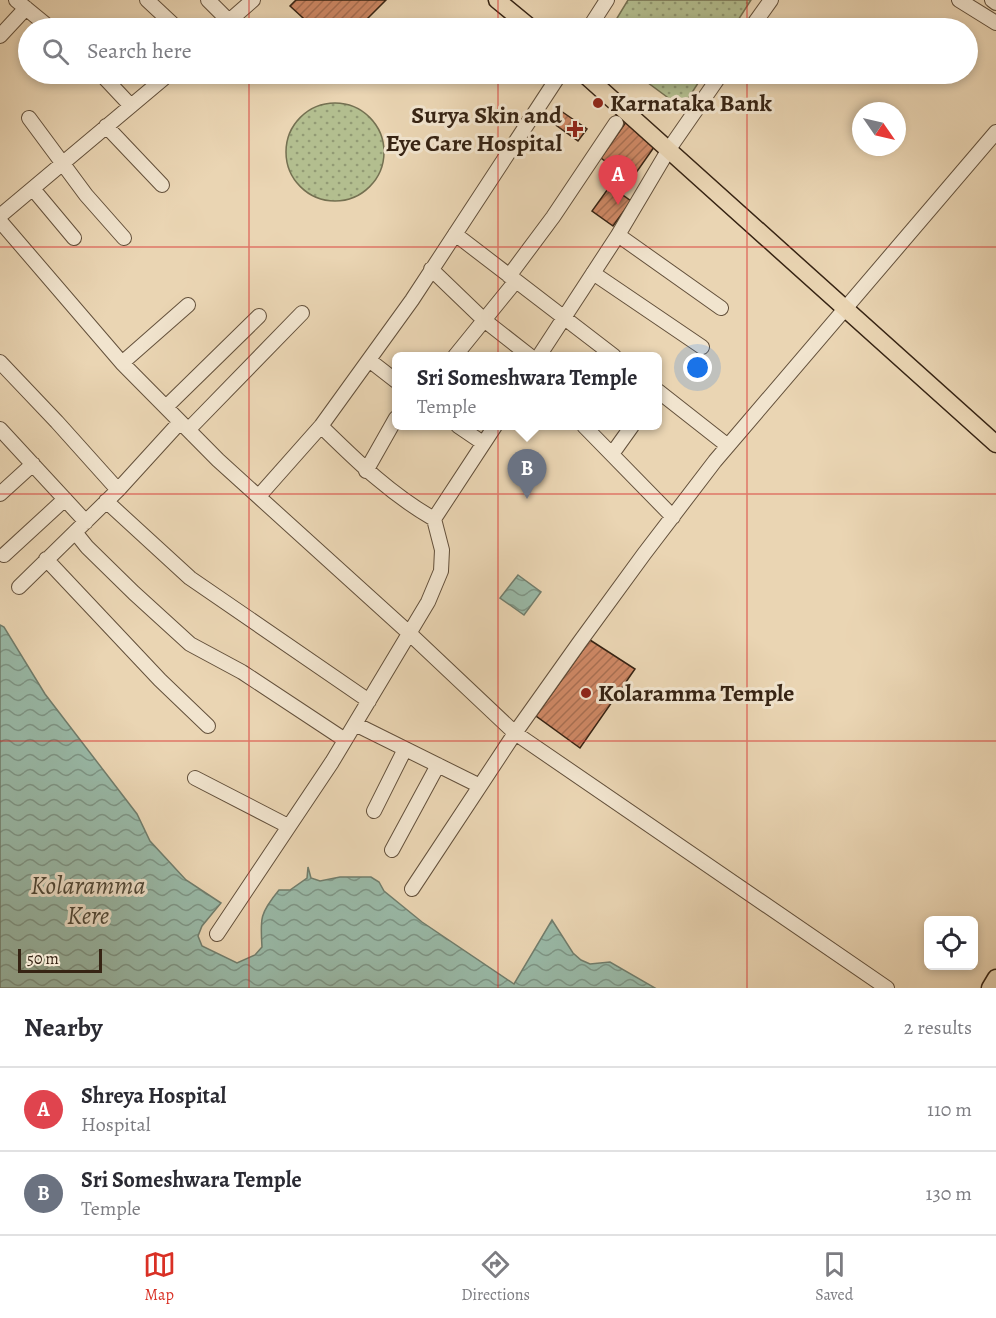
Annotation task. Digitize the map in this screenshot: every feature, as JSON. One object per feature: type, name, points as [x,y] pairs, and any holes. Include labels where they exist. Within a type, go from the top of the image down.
[{"type":"main road","points":[[496,0],[518,18]]},
{"type":"main road","points":[[595,84],[996,444]]},
{"type":"main road","points":[[990,988],[996,978]]},
{"type":"street","points":[[147,0],[166,18]]},
{"type":"street","points":[[208,0],[220,18]]},
{"type":"street","points":[[233,18],[253,0]]},
{"type":"street","points":[[596,18],[608,0]]},
{"type":"street","points":[[759,18],[771,0]]},
{"type":"street","points":[[959,0],[996,23]]},
{"type":"street","points":[[992,0],[996,3]]},
{"type":"street","points":[[0,36],[21,4],[38,18]]},
{"type":"street","points":[[110,84],[131,106]]},
{"type":"street","points":[[0,216],[157,84]]},
{"type":"street","points":[[259,496],[321,426],[412,300],[553,84]]},
{"type":"street","points":[[541,352],[618,235],[669,149],[713,84]]},
{"type":"street","points":[[29,118],[61,164],[124,238]]},
{"type":"street","points":[[459,352],[484,320],[616,123]]},
{"type":"street","points":[[106,126],[162,184]]},
{"type":"street","points":[[412,889],[515,733],[638,562],[728,446],[996,132]]},
{"type":"street","points":[[33,189],[74,238]]},
{"type":"street","points":[[0,221],[122,363],[218,459],[515,733],[887,988]]},
{"type":"street","points":[[455,234],[608,352]]},
{"type":"street","points":[[618,235],[721,308]]},
{"type":"street","points":[[431,269],[484,320],[524,352]]},
{"type":"street","points":[[593,273],[702,347]]},
{"type":"street","points":[[122,363],[188,305]]},
{"type":"street","points":[[19,587],[302,313]]},
{"type":"street","points":[[166,407],[259,316]]},
{"type":"street","points":[[369,360],[392,378]]},
{"type":"street","points":[[0,362],[118,490]]},
{"type":"street","points":[[662,395],[728,446]]},
{"type":"street","points":[[366,471],[392,425]]},
{"type":"street","points":[[217,934],[355,724],[428,602],[441,571],[442,550],[434,519],[406,503],[366,471],[321,426]]},
{"type":"street","points":[[464,430],[483,443]]},
{"type":"street","points":[[434,519],[492,430]]},
{"type":"street","points":[[588,430],[673,517]]},
{"type":"street","points":[[612,454],[629,430]]},
{"type":"street","points":[[1,432],[86,522]]},
{"type":"street","points":[[0,494],[33,464]]},
{"type":"street","points":[[4,555],[65,499]]},
{"type":"street","points":[[106,501],[190,578],[369,701]]},
{"type":"street","points":[[75,532],[87,547],[140,599],[190,644],[242,672],[345,740]]},
{"type":"street","points":[[46,559],[160,680],[208,726]]},
{"type":"street","points":[[355,724],[480,786]]},
{"type":"street","points":[[374,812],[405,749]]},
{"type":"street","points":[[392,850],[438,765]]},
{"type":"street","points":[[195,778],[288,826]]},
{"type":"shaded area","points":[[628,0],[751,0],[739,18],[617,18]]},
{"type":"shaded area","points":[[650,84],[698,84],[682,108]]},
{"type":"shaded area","points":[[335,103],[354,107],[370,117],[380,133],[384,152],[380,171],[370,187],[354,197],[335,201],[316,197],[300,187],[290,171],[286,152],[290,133],[300,117],[316,107]]},
{"type":"water","points":[[518,575],[541,592],[524,615],[500,598]]},
{"type":"water","name":"Kolaramma Kere","points":[[0,625],[4,627],[45,694],[137,814],[150,841],[186,880],[221,903],[202,926],[198,936],[202,946],[237,963],[255,955],[262,947],[261,922],[268,905],[279,890],[290,890],[307,878],[308,867],[311,878],[320,881],[340,877],[371,877],[379,882],[384,891],[422,922],[514,984],[552,920],[573,953],[581,960],[590,964],[610,962],[655,988],[0,988]]},
{"type":"building","points":[[296,0],[386,0],[368,18],[303,18],[290,6]]},
{"type":"building","points":[[561,111],[587,129],[578,141],[553,123]]},
{"type":"building","points":[[626,122],[657,143],[631,180],[601,158]]},
{"type":"building","points":[[610,186],[631,201],[613,226],[592,211]]},
{"type":"building","name":"Kolaramma Temple","points":[[590,640],[635,669],[580,748],[536,716]]},
{"type":"place","name":"Karnataka Bank","points":[[598,103]]},
{"type":"place","name":"Surya Skin and Eye Care Hospital","points":[[575,129]]},
{"type":"place","name":"Shreya Hospital","points":[[618,205]]},
{"type":"place","name":"Sri Someshwara Temple","points":[[527,499]]},
{"type":"place","name":"Kolaramma Temple","points":[[586,693]]}]
